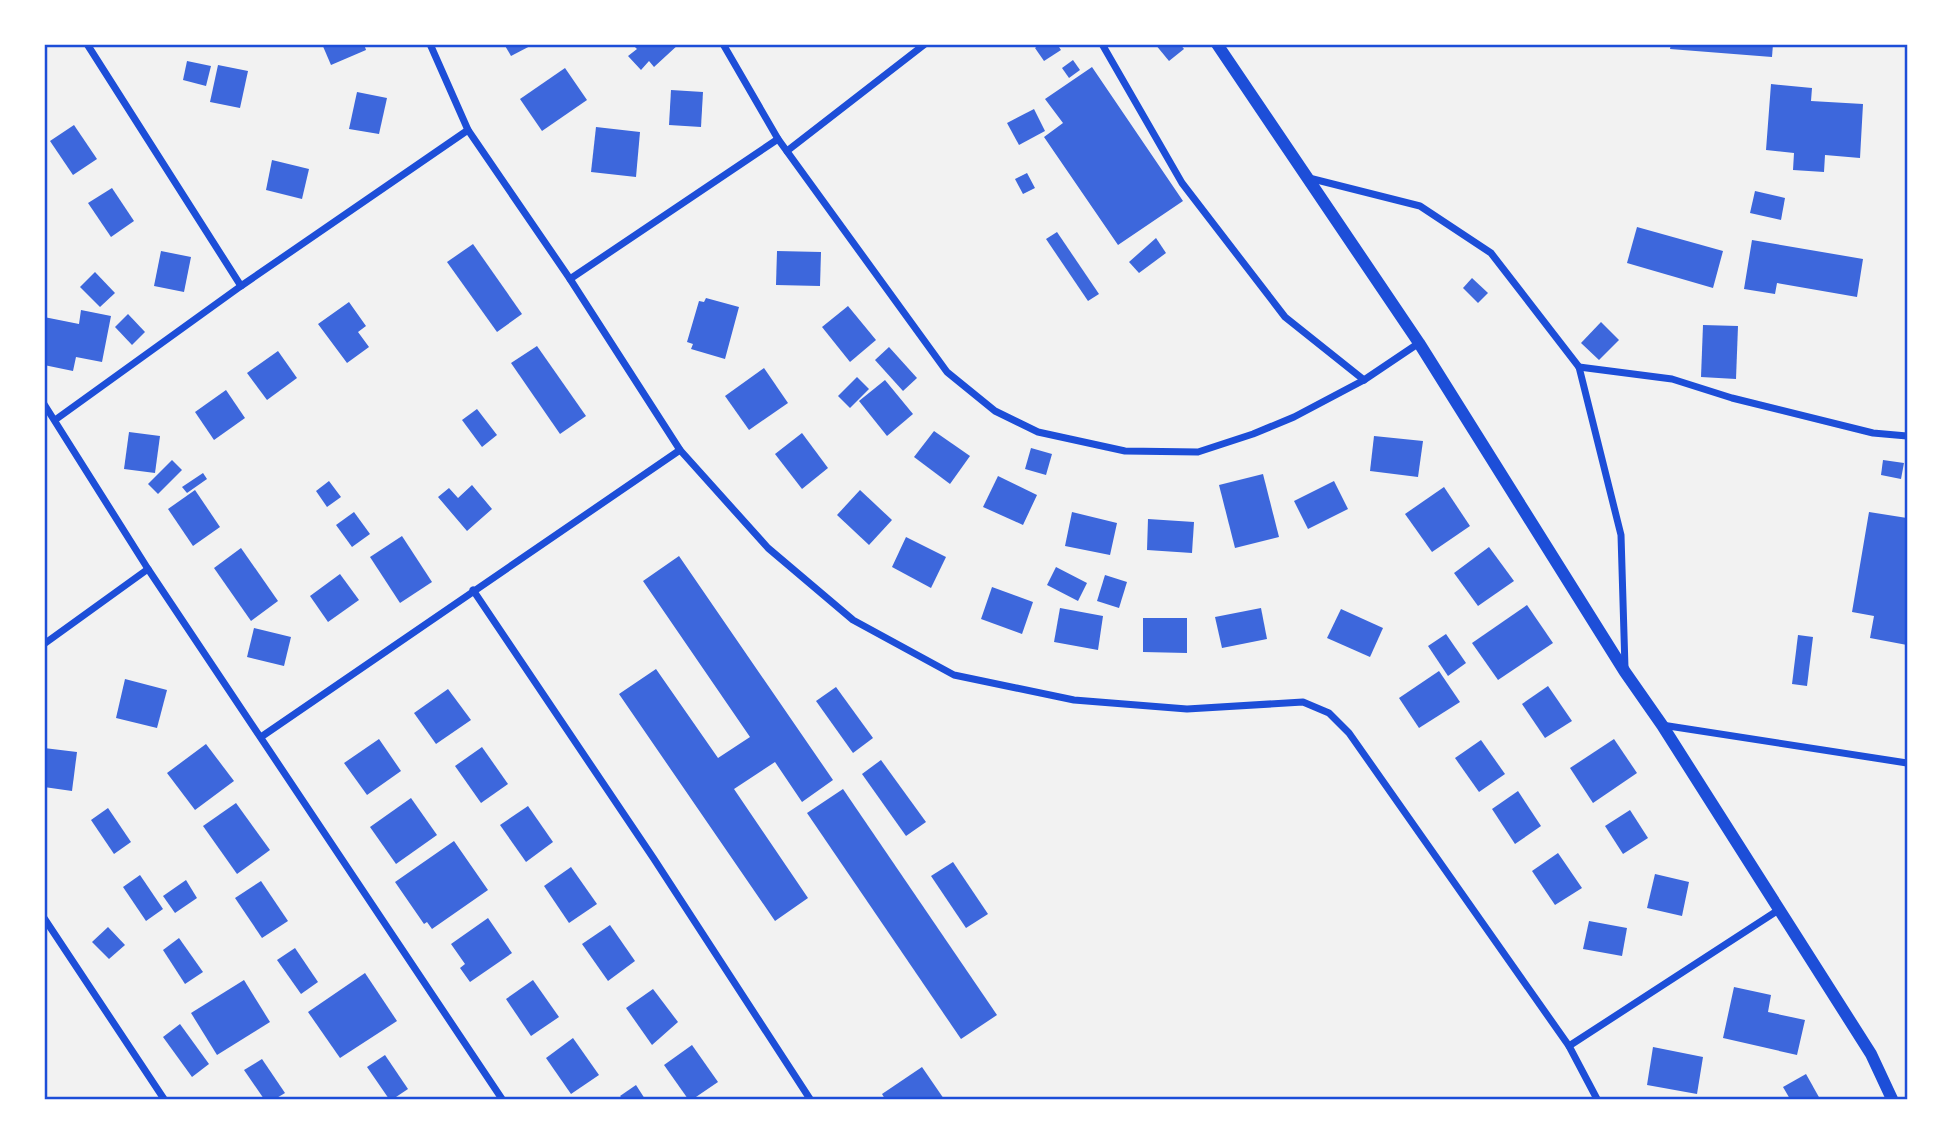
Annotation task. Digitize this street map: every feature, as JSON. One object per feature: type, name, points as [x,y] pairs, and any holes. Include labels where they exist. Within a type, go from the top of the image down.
[{"type":"street","points":[[87,44],[241,286]]},
{"type":"street","points":[[430,44],[468,130],[570,279],[680,450],[768,548],[853,620],[954,675],[1074,701],[1187,709],[1303,702],[1329,713],[1349,733],[1569,1046],[1597,1099]]},
{"type":"street","points":[[723,44],[778,139],[947,372],[995,411],[1038,432],[1125,451],[1198,452],[1284,421],[1364,380],[1419,343]]},
{"type":"street","points":[[787,151],[925,44]]},
{"type":"street","points":[[1102,44],[1182,183],[1285,317],[1364,380]]},
{"type":"street","points":[[1217,44],[1419,343],[1625,672],[1662,725],[1871,1054],[1892,1099]]},
{"type":"street","points":[[55,420],[241,286],[468,130]]},
{"type":"street","points":[[570,279],[778,139]]},
{"type":"street","points":[[1309,178],[1420,206],[1491,253],[1579,367],[1620,535],[1625,672]]},
{"type":"street","points":[[1579,367],[1672,379],[1732,398],[1861,430],[1907,436]]},
{"type":"street","points":[[44,404],[148,569],[502,1099]]},
{"type":"street","points":[[261,737],[680,450]]},
{"type":"street","points":[[44,644],[148,569]]},
{"type":"street","points":[[473,590],[654,859],[810,1099]]},
{"type":"street","points":[[1662,725],[1907,763]]},
{"type":"street","points":[[1569,1046],[1780,909]]},
{"type":"street","points":[[44,918],[164,1099]]},
{"type":"building","points":[[322,44],[364,44],[366,50],[331,65]]},
{"type":"building","points":[[504,44],[534,44],[511,56]]},
{"type":"building","points":[[632,44],[679,44],[654,67],[649,61],[641,70],[628,56],[637,49]]},
{"type":"building","points":[[1040,44],[1057,44],[1061,50],[1044,61],[1035,48]]},
{"type":"building","points":[[1155,44],[1180,44],[1184,49],[1169,61]]},
{"type":"building","points":[[1671,44],[1773,44],[1772,57],[1670,49]]},
{"type":"building","points":[[1073,60],[1080,70],[1069,78],[1062,68]]},
{"type":"building","points":[[187,61],[211,66],[206,86],[183,80]]},
{"type":"building","points":[[218,65],[248,71],[240,108],[210,102]]},
{"type":"building","points":[[1092,67],[1183,201],[1118,245],[1044,137],[1063,123],[1045,99]]},
{"type":"building","points":[[565,68],[587,100],[542,131],[520,99]]},
{"type":"building","points":[[1771,84],[1812,88],[1811,101],[1863,104],[1860,158],[1825,155],[1824,172],[1793,170],[1794,153],[1766,150]]},
{"type":"building","points":[[671,90],[703,92],[701,127],[669,125]]},
{"type":"building","points":[[357,92],[387,98],[379,134],[349,129]]},
{"type":"building","points":[[1034,109],[1045,131],[1019,145],[1007,123]]},
{"type":"building","points":[[74,125],[97,159],[73,175],[50,141]]},
{"type":"building","points":[[596,127],[640,132],[636,177],[591,172]]},
{"type":"building","points":[[272,160],[309,169],[302,199],[266,190]]},
{"type":"building","points":[[1027,173],[1035,188],[1023,194],[1015,179]]},
{"type":"building","points":[[112,188],[134,221],[111,237],[88,203]]},
{"type":"building","points":[[1755,191],[1785,198],[1781,220],[1750,213]]},
{"type":"building","points":[[1637,227],[1723,251],[1713,288],[1627,263]]},
{"type":"building","points":[[1057,232],[1099,294],[1088,301],[1046,239]]},
{"type":"building","points":[[1156,238],[1166,253],[1139,273],[1129,262]]},
{"type":"building","points":[[1752,240],[1863,259],[1857,297],[1777,283],[1775,294],[1744,289]]},
{"type":"building","points":[[473,244],[522,314],[497,332],[447,262]]},
{"type":"building","points":[[161,251],[191,257],[184,292],[154,286]]},
{"type":"building","points":[[777,251],[821,252],[820,286],[776,285]]},
{"type":"building","points":[[95,272],[115,293],[100,307],[80,287]]},
{"type":"building","points":[[1472,278],[1488,293],[1478,303],[1463,288]]},
{"type":"building","points":[[706,298],[739,307],[725,359],[691,349],[693,344],[687,342],[699,301],[704,302]]},
{"type":"building","points":[[349,302],[366,326],[358,332],[369,347],[347,363],[318,324]]},
{"type":"building","points":[[848,306],[876,340],[850,362],[822,327]]},
{"type":"building","points":[[81,310],[111,316],[102,362],[76,357],[73,371],[44,365],[44,317],[79,324]]},
{"type":"building","points":[[128,314],[145,332],[132,345],[115,327]]},
{"type":"building","points":[[1601,322],[1619,340],[1599,360],[1581,343]]},
{"type":"building","points":[[1703,325],[1738,326],[1736,379],[1701,377]]},
{"type":"building","points":[[537,346],[586,416],[560,434],[511,363]]},
{"type":"building","points":[[889,347],[917,378],[903,391],[875,360]]},
{"type":"building","points":[[278,351],[297,378],[267,400],[247,373]]},
{"type":"building","points":[[764,368],[788,403],[749,430],[725,396]]},
{"type":"building","points":[[857,377],[869,389],[850,408],[838,396]]},
{"type":"building","points":[[885,380],[913,414],[887,436],[859,401]]},
{"type":"building","points":[[226,390],[245,418],[214,440],[195,412]]},
{"type":"building","points":[[477,409],[497,435],[482,447],[462,420]]},
{"type":"building","points":[[934,431],[970,456],[950,484],[914,457]]},
{"type":"building","points":[[129,432],[160,436],[155,473],[124,469]]},
{"type":"building","points":[[802,433],[828,468],[802,489],[775,454]]},
{"type":"building","points":[[1374,436],[1423,441],[1418,477],[1370,471]]},
{"type":"building","points":[[1031,448],[1052,454],[1046,475],[1025,469]]},
{"type":"building","points":[[172,460],[182,470],[158,494],[148,484]]},
{"type":"building","points":[[1883,460],[1904,463],[1901,479],[1881,475]]},
{"type":"building","points":[[203,473],[207,479],[187,493],[182,487]]},
{"type":"building","points":[[1263,474],[1279,537],[1235,548],[1219,485]]},
{"type":"building","points":[[998,476],[1037,495],[1023,525],[983,507]]},
{"type":"building","points":[[329,481],[341,497],[327,507],[316,491]]},
{"type":"building","points":[[1334,481],[1348,509],[1308,529],[1294,501]]},
{"type":"building","points":[[472,485],[492,509],[467,531],[438,497],[449,488],[458,498]]},
{"type":"building","points":[[1444,487],[1470,526],[1432,552],[1405,514]]},
{"type":"building","points":[[195,490],[220,527],[193,546],[168,509]]},
{"type":"building","points":[[860,490],[892,520],[869,545],[837,515]]},
{"type":"building","points":[[354,512],[370,534],[352,547],[336,525]]},
{"type":"building","points":[[1072,512],[1117,523],[1110,555],[1065,546]]},
{"type":"building","points":[[1869,512],[1907,518],[1907,645],[1870,638],[1874,616],[1852,612]]},
{"type":"building","points":[[1148,519],[1194,522],[1192,553],[1147,550]]},
{"type":"building","points":[[402,536],[432,582],[400,603],[370,557]]},
{"type":"building","points":[[906,537],[946,557],[931,588],[892,567]]},
{"type":"building","points":[[1489,547],[1514,581],[1478,606],[1454,573]]},
{"type":"building","points":[[241,548],[278,601],[251,621],[214,568]]},
{"type":"building","points":[[679,556],[833,780],[802,802],[775,762],[734,789],[808,898],[775,921],[619,694],[656,669],[718,758],[750,737],[643,581]]},
{"type":"building","points":[[1056,567],[1087,583],[1078,601],[1047,585]]},
{"type":"building","points":[[340,574],[359,600],[328,622],[310,596]]},
{"type":"building","points":[[1105,575],[1127,582],[1119,608],[1097,601]]},
{"type":"building","points":[[992,587],[1033,602],[1022,634],[981,619]]},
{"type":"building","points":[[1527,605],[1553,643],[1498,680],[1472,643]]},
{"type":"building","points":[[1060,608],[1103,616],[1098,650],[1054,642]]},
{"type":"building","points":[[1261,608],[1267,639],[1222,648],[1215,617]]},
{"type":"building","points":[[1341,609],[1383,628],[1370,657],[1327,638]]},
{"type":"building","points":[[1143,618],[1187,618],[1187,653],[1143,652]]},
{"type":"building","points":[[254,628],[291,637],[284,666],[247,657]]},
{"type":"building","points":[[1446,634],[1466,663],[1448,676],[1428,646]]},
{"type":"building","points":[[1798,635],[1813,637],[1807,686],[1792,684]]},
{"type":"building","points":[[1439,671],[1460,702],[1419,728],[1399,698]]},
{"type":"building","points":[[125,679],[167,690],[157,728],[116,718]]},
{"type":"building","points":[[1548,686],[1572,721],[1545,738],[1522,704]]},
{"type":"building","points":[[836,687],[873,738],[853,753],[816,701]]},
{"type":"building","points":[[448,689],[471,720],[436,744],[414,713]]},
{"type":"building","points":[[379,739],[401,771],[367,795],[344,763]]},
{"type":"building","points":[[1614,739],[1637,773],[1593,803],[1570,768]]},
{"type":"building","points":[[1481,740],[1505,774],[1479,792],[1455,758]]},
{"type":"building","points":[[206,744],[234,781],[195,810],[167,773]]},
{"type":"building","points":[[482,747],[508,784],[481,803],[455,766]]},
{"type":"building","points":[[44,748],[77,752],[72,791],[44,787]]},
{"type":"building","points":[[881,760],[926,822],[906,836],[862,774]]},
{"type":"building","points":[[843,789],[997,1015],[961,1039],[807,813]]},
{"type":"building","points":[[1518,791],[1541,826],[1515,844],[1492,809]]},
{"type":"building","points":[[411,798],[437,835],[396,864],[370,827]]},
{"type":"building","points":[[236,803],[270,850],[237,874],[203,826]]},
{"type":"building","points":[[528,806],[553,842],[526,862],[500,825]]},
{"type":"building","points":[[108,808],[131,842],[114,854],[91,820]]},
{"type":"building","points":[[1630,810],[1648,838],[1623,854],[1605,826]]},
{"type":"building","points":[[454,841],[488,890],[432,929],[427,922],[424,924],[395,882]]},
{"type":"building","points":[[1558,853],[1582,888],[1555,905],[1532,871]]},
{"type":"building","points":[[953,862],[988,914],[966,928],[931,876]]},
{"type":"building","points":[[571,867],[597,904],[569,923],[544,886]]},
{"type":"building","points":[[1655,874],[1689,882],[1682,916],[1647,908]]},
{"type":"building","points":[[140,875],[163,909],[146,921],[123,887]]},
{"type":"building","points":[[186,880],[197,898],[175,913],[163,896]]},
{"type":"building","points":[[261,881],[288,921],[262,938],[235,898]]},
{"type":"building","points":[[488,918],[512,953],[470,982],[460,968],[465,964],[451,944]]},
{"type":"building","points":[[1589,921],[1627,928],[1622,956],[1583,949]]},
{"type":"building","points":[[610,925],[635,961],[608,981],[582,944]]},
{"type":"building","points":[[108,927],[125,945],[109,959],[92,942]]},
{"type":"building","points":[[179,938],[203,972],[185,984],[163,950]]},
{"type":"building","points":[[295,948],[318,982],[301,994],[277,960]]},
{"type":"building","points":[[365,973],[397,1021],[340,1058],[308,1012]]},
{"type":"building","points":[[244,980],[270,1022],[217,1055],[191,1013]]},
{"type":"building","points":[[533,980],[559,1017],[531,1036],[506,999]]},
{"type":"building","points":[[1734,987],[1771,995],[1768,1012],[1805,1020],[1797,1055],[1723,1038]]},
{"type":"building","points":[[653,989],[678,1022],[652,1045],[626,1008]]},
{"type":"building","points":[[180,1024],[209,1064],[192,1077],[163,1037]]},
{"type":"building","points":[[573,1038],[599,1075],[571,1094],[546,1058]]},
{"type":"building","points":[[692,1045],[718,1082],[693,1099],[688,1099],[664,1065]]},
{"type":"building","points":[[1653,1047],[1703,1057],[1697,1094],[1647,1085]]},
{"type":"building","points":[[385,1055],[408,1089],[393,1099],[389,1099],[367,1067]]},
{"type":"building","points":[[262,1059],[285,1093],[275,1099],[264,1099],[244,1070]]},
{"type":"building","points":[[922,1067],[944,1099],[885,1099],[882,1094]]},
{"type":"building","points":[[1806,1074],[1820,1099],[1790,1099],[1783,1087]]},
{"type":"building","points":[[636,1085],[645,1099],[623,1099],[620,1096]]}]
